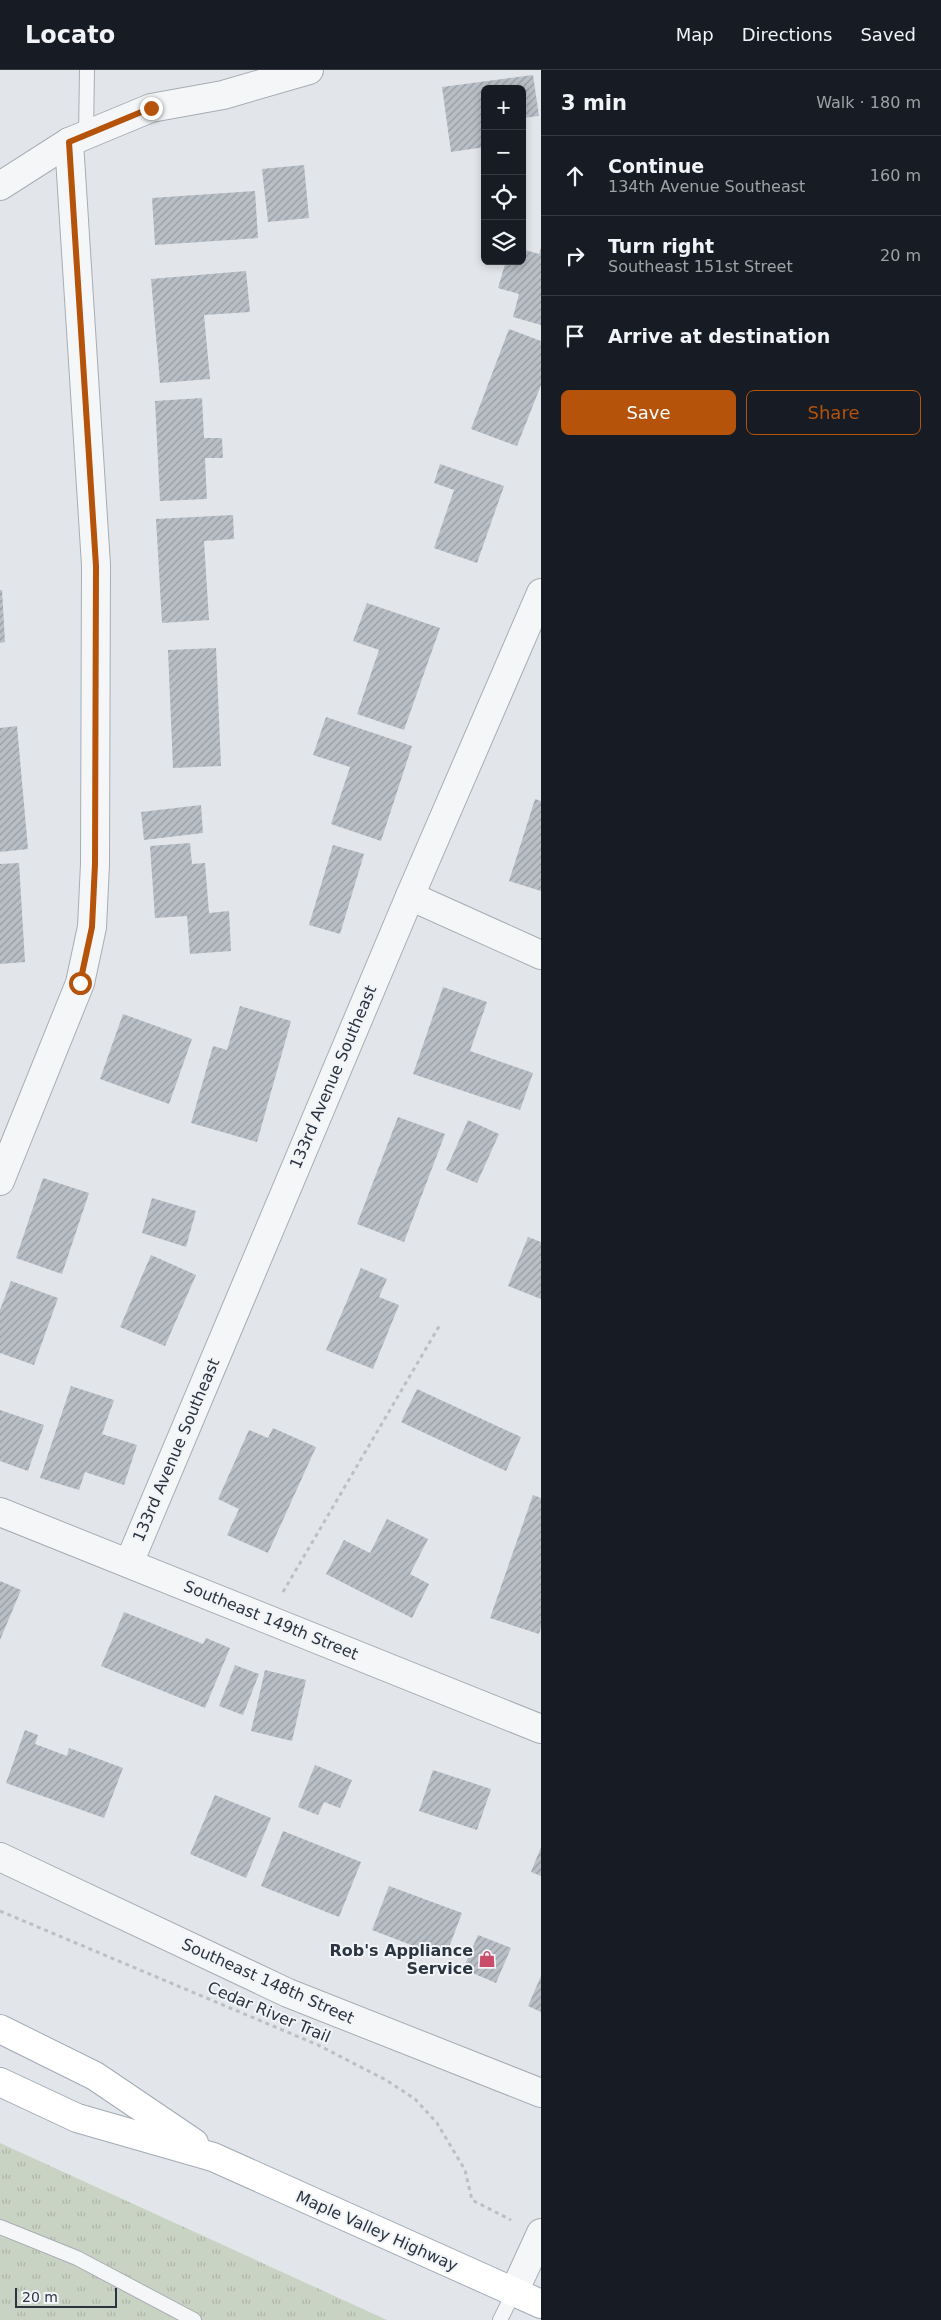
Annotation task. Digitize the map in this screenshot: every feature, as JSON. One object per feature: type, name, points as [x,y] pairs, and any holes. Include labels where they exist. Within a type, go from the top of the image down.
[{"type":"main road","name":"Maple Valley Highway","points":[[0,2029],[95,2076],[213,2157]]},
{"type":"main road","name":"Maple Valley Highway","points":[[0,2082],[77,2118],[213,2157],[541,2304]]},
{"type":"street","points":[[0,186],[78,139],[151,108],[223,95],[309,70]]},
{"type":"street","points":[[0,1181],[80,983],[92,927],[95,864],[96,566],[78,139]]},
{"type":"street","name":"133rd Avenue Southeast","points":[[129,1563],[410,896],[541,593]]},
{"type":"street","points":[[410,896],[541,954]]},
{"type":"street","name":"Southeast 149th Street","points":[[0,1512],[541,1729]]},
{"type":"street","name":"Southeast 148th Street","points":[[0,1858],[288,1993],[541,2093]]},
{"type":"street","points":[[514,2292],[541,2234]]},
{"type":"lane","points":[[78,139],[87,70]]},
{"type":"lane","points":[[0,2227],[76,2258],[194,2320]]},
{"type":"lane","points":[[500,2320],[514,2292]]},
{"type":"path","points":[[267,1618],[441,1323]]},
{"type":"path","name":"Cedar River Trail","points":[[0,1911],[318,2045],[386,2080],[415,2099],[437,2123],[464,2170],[472,2200],[541,2234]]},
{"type":"green space","points":[[0,2143],[387,2320],[0,2320]]},
{"type":"building","points":[[533,75],[539,116],[526,118],[526,85],[481,85],[481,148],[451,152],[442,87]]},
{"type":"building","points":[[304,165],[309,218],[268,222],[262,169]]},
{"type":"building","points":[[255,191],[258,238],[155,245],[152,198]]},
{"type":"building","points":[[541,248],[541,325],[513,317],[519,294],[498,288],[505,265],[526,265],[526,250],[539,254]]},
{"type":"building","points":[[246,271],[250,312],[204,315],[210,379],[160,383],[151,279]]},
{"type":"building","points":[[509,329],[541,341],[541,385],[517,446],[471,429]]},
{"type":"building","points":[[202,398],[204,438],[222,438],[223,458],[205,458],[207,499],[160,501],[155,401]]},
{"type":"building","points":[[440,464],[504,486],[477,563],[434,548],[454,490],[434,483]]},
{"type":"building","points":[[233,515],[234,539],[204,541],[209,620],[162,623],[156,519]]},
{"type":"building","points":[[0,590],[2,590],[5,642],[0,643]]},
{"type":"building","points":[[367,603],[440,628],[404,730],[357,714],[379,650],[353,641]]},
{"type":"building","points":[[216,648],[221,766],[173,768],[168,650]]},
{"type":"building","points":[[326,717],[412,746],[381,841],[331,824],[350,767],[313,755]]},
{"type":"building","points":[[17,726],[28,849],[0,852],[0,728]]},
{"type":"building","points":[[535,799],[541,801],[541,891],[509,881]]},
{"type":"building","points":[[201,805],[203,833],[144,840],[141,812]]},
{"type":"building","points":[[190,843],[192,864],[205,863],[209,913],[229,911],[231,951],[190,954],[187,916],[155,918],[150,846]]},
{"type":"building","points":[[333,845],[364,854],[340,934],[309,925]]},
{"type":"building","points":[[19,863],[25,962],[0,964],[0,864]]},
{"type":"building","points":[[443,987],[487,1002],[470,1051],[533,1073],[520,1110],[413,1074]]},
{"type":"building","points":[[240,1006],[291,1021],[257,1142],[191,1123],[213,1046],[227,1050]]},
{"type":"building","points":[[123,1014],[192,1039],[169,1104],[100,1079]]},
{"type":"building","points":[[398,1117],[445,1134],[404,1242],[357,1224]]},
{"type":"building","points":[[468,1120],[499,1134],[477,1183],[446,1170]]},
{"type":"building","points":[[43,1178],[89,1193],[62,1274],[16,1258]]},
{"type":"building","points":[[152,1198],[196,1211],[186,1247],[142,1233]]},
{"type":"building","points":[[528,1237],[541,1242],[541,1299],[508,1286]]},
{"type":"building","points":[[151,1255],[196,1275],[165,1346],[120,1327]]},
{"type":"building","points":[[361,1268],[387,1279],[379,1297],[399,1305],[373,1369],[326,1350]]},
{"type":"building","points":[[11,1281],[58,1298],[34,1365],[0,1353],[0,1310]]},
{"type":"building","points":[[71,1386],[114,1400],[102,1434],[137,1445],[124,1485],[85,1472],[79,1490],[40,1478]]},
{"type":"building","points":[[417,1389],[521,1437],[506,1471],[401,1422]]},
{"type":"building","points":[[0,1410],[44,1425],[28,1471],[0,1461]]},
{"type":"building","points":[[273,1428],[316,1447],[268,1553],[227,1535],[239,1509],[218,1499],[249,1430],[268,1438]]},
{"type":"building","points":[[533,1495],[541,1498],[541,1627],[539,1634],[490,1618]]},
{"type":"building","points":[[387,1519],[428,1539],[410,1574],[429,1584],[412,1618],[326,1574],[344,1540],[370,1553]]},
{"type":"building","points":[[0,1581],[21,1590],[0,1640]]},
{"type":"building","points":[[124,1612],[203,1644],[206,1638],[230,1648],[205,1708],[101,1666]]},
{"type":"building","points":[[235,1665],[259,1674],[243,1715],[219,1706]]},
{"type":"building","points":[[265,1670],[306,1680],[292,1741],[251,1731]]},
{"type":"building","points":[[25,1730],[38,1735],[35,1744],[67,1756],[69,1748],[123,1768],[104,1818],[6,1783]]},
{"type":"building","points":[[315,1765],[352,1780],[340,1808],[324,1802],[318,1815],[298,1807]]},
{"type":"building","points":[[433,1770],[491,1789],[477,1830],[419,1811]]},
{"type":"building","points":[[215,1795],[271,1818],[246,1878],[190,1854]]},
{"type":"building","points":[[283,1831],[361,1862],[339,1917],[261,1886]]},
{"type":"building","points":[[541,1847],[541,1876],[531,1872]]},
{"type":"building","points":[[389,1886],[462,1913],[445,1958],[372,1930]]},
{"type":"building","name":"Rob's Appliance Service","points":[[478,1935],[511,1948],[496,1983],[463,1969]]},
{"type":"building","points":[[541,1976],[541,2012],[528,2006]]},
{"type":"place","name":"Rob's Appliance Service","points":[[487,1959]]},
{"type":"route","points":[[80,983],[92,927],[95,864],[96,566],[69,142],[151,108]]}]
